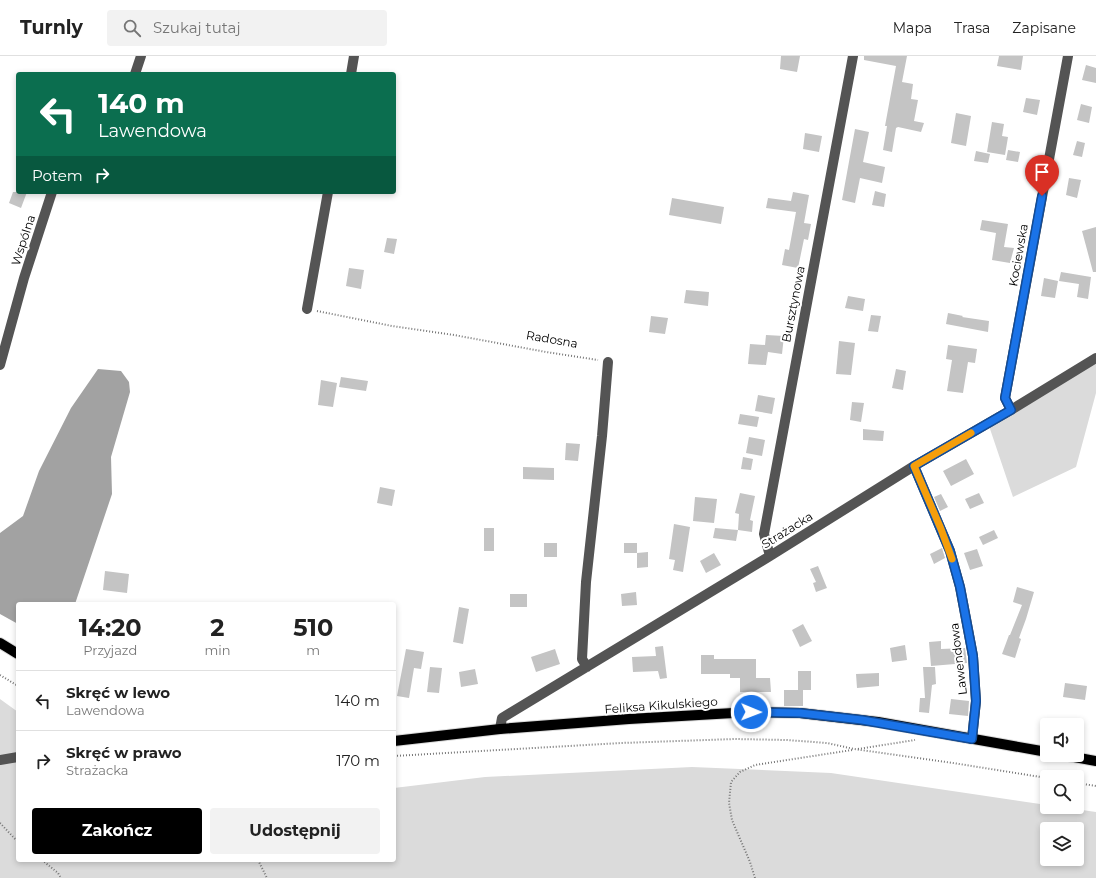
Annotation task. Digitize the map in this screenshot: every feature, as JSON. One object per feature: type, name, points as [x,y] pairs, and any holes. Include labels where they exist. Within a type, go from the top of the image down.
[{"type":"main road","points":[[0,643],[16,653]]},
{"type":"main road","name":"Feliksa Kikulskiego","points":[[396,741],[500,729],[629,719],[751,712],[800,713],[878,722],[1040,751]]},
{"type":"main road","points":[[1084,759],[1096,761]]},
{"type":"street","points":[[136,72],[141,56]]},
{"type":"street","points":[[351,72],[354,56]]},
{"type":"street","name":"Bursztynowa","points":[[770,556],[764,534],[853,56]]},
{"type":"street","name":"Kociewska","points":[[1011,410],[1005,398],[1068,56]]},
{"type":"street","name":"Wspólna","points":[[0,365],[24,278],[51,194]]},
{"type":"street","points":[[307,309],[328,194]]},
{"type":"street","name":"Strażacka","points":[[500,729],[502,718],[770,556],[914,466],[1011,410],[1096,358]]},
{"type":"street","points":[[587,667],[582,659],[586,582],[602,436],[608,362]]},
{"type":"street","name":"Lawendowa","points":[[914,466],[950,551],[960,587],[973,656],[976,701],[972,739]]},
{"type":"street","points":[[0,760],[16,757]]},
{"type":"path","name":"Radosna","points":[[307,309],[392,326],[454,335],[608,362]]},
{"type":"path","points":[[0,675],[16,685]]},
{"type":"path","points":[[396,756],[621,743],[735,739],[787,740],[827,743],[854,749],[1040,777]]},
{"type":"path","points":[[755,878],[750,862],[732,820],[729,803],[731,782],[740,772],[755,765],[916,740]]},
{"type":"path","points":[[1084,784],[1096,786]]},
{"type":"path","points":[[0,823],[16,840]]},
{"type":"path","points":[[44,862],[58,873],[61,878]]},
{"type":"path","points":[[259,862],[267,878]]},
{"type":"shaded area","points":[[1096,361],[1096,393],[1076,467],[1013,497],[988,423]]},
{"type":"shaded area","points":[[98,369],[121,371],[129,382],[130,392],[111,457],[112,494],[76,602],[16,602],[16,623],[0,614],[0,533],[23,516],[39,471],[71,408]]},
{"type":"shaded area","points":[[0,699],[16,711],[16,862],[396,862],[396,788],[485,777],[692,767],[831,773],[1040,804],[1040,814],[1084,814],[1084,810],[1096,812],[1096,878],[0,878]]},
{"type":"building","points":[[781,56],[800,56],[797,72],[780,69]]},
{"type":"building","points":[[864,56],[907,56],[902,82],[913,84],[911,99],[918,100],[914,121],[924,123],[921,132],[898,127],[896,128],[892,152],[883,150],[887,126],[885,126],[896,66],[864,60]]},
{"type":"building","points":[[999,56],[1023,56],[1021,70],[997,66]]},
{"type":"building","points":[[1086,65],[1096,68],[1096,83],[1082,80]]},
{"type":"building","points":[[1026,98],[1040,100],[1037,115],[1023,112]]},
{"type":"building","points":[[1081,104],[1092,107],[1089,123],[1077,120]]},
{"type":"building","points":[[956,113],[971,116],[966,146],[951,143]]},
{"type":"building","points":[[992,122],[1004,124],[1002,136],[1008,137],[1005,155],[987,152]]},
{"type":"building","points":[[855,129],[869,132],[863,162],[885,167],[882,183],[860,178],[855,203],[842,200]]},
{"type":"building","points":[[805,133],[822,136],[819,152],[803,149]]},
{"type":"building","points":[[1077,141],[1085,143],[1082,157],[1073,155]]},
{"type":"building","points":[[1008,150],[1020,152],[1018,162],[1006,160]]},
{"type":"building","points":[[976,151],[990,154],[988,163],[974,161]]},
{"type":"building","points":[[1069,178],[1081,180],[1077,198],[1066,195]]},
{"type":"building","points":[[875,191],[886,194],[884,207],[872,205]]},
{"type":"building","points":[[13,192],[16,192],[16,194],[26,194],[21,208],[9,203]]},
{"type":"building","points":[[793,192],[809,195],[804,223],[811,224],[808,240],[804,239],[798,268],[782,265],[785,249],[789,250],[796,212],[766,208],[768,198],[791,201]]},
{"type":"building","points":[[672,198],[724,207],[721,224],[669,215]]},
{"type":"building","points":[[982,220],[1008,224],[1004,247],[1014,248],[1010,263],[992,260],[996,233],[980,230]]},
{"type":"building","points":[[1096,227],[1096,272],[1093,272],[1082,231]]},
{"type":"building","points":[[387,238],[397,239],[394,254],[384,252]]},
{"type":"building","points":[[349,268],[364,270],[361,289],[346,286]]},
{"type":"building","points":[[1061,272],[1091,277],[1088,299],[1077,297],[1079,284],[1059,281]]},
{"type":"building","points":[[1044,278],[1058,281],[1055,298],[1041,296]]},
{"type":"building","points":[[686,290],[709,292],[708,306],[684,303]]},
{"type":"building","points":[[848,296],[865,299],[863,311],[845,308]]},
{"type":"building","points":[[948,313],[963,316],[962,317],[989,321],[988,332],[946,324]]},
{"type":"building","points":[[871,315],[881,316],[878,332],[868,331]]},
{"type":"building","points":[[651,316],[668,318],[665,334],[649,332]]},
{"type":"building","points":[[766,335],[784,336],[782,354],[768,352],[766,365],[748,364],[750,344],[765,345]]},
{"type":"building","points":[[839,341],[855,343],[851,375],[836,374]]},
{"type":"building","points":[[948,345],[977,349],[975,363],[968,362],[963,393],[947,391],[952,360],[946,359]]},
{"type":"building","points":[[896,369],[906,371],[903,390],[892,388]]},
{"type":"building","points":[[341,377],[368,381],[366,391],[339,387]]},
{"type":"building","points":[[321,380],[337,383],[333,407],[318,405]]},
{"type":"building","points":[[758,395],[775,398],[772,414],[755,411]]},
{"type":"building","points":[[852,402],[864,403],[861,422],[850,420]]},
{"type":"building","points":[[740,414],[759,417],[757,427],[738,424]]},
{"type":"building","points":[[863,429],[884,431],[883,441],[863,440]]},
{"type":"building","points":[[749,437],[765,440],[762,456],[746,453]]},
{"type":"building","points":[[566,443],[580,444],[578,461],[565,460]]},
{"type":"building","points":[[743,457],[753,459],[751,470],[741,469]]},
{"type":"building","points":[[966,459],[974,474],[951,486],[943,471]]},
{"type":"building","points":[[523,467],[554,468],[554,480],[523,479]]},
{"type":"building","points":[[380,487],[395,490],[392,506],[377,503]]},
{"type":"building","points":[[740,493],[755,496],[750,520],[753,521],[752,532],[738,530],[739,514],[735,513]]},
{"type":"building","points":[[979,493],[984,503],[970,509],[965,499]]},
{"type":"building","points":[[941,494],[948,507],[940,511],[934,497]]},
{"type":"building","points":[[695,497],[717,499],[714,523],[693,521]]},
{"type":"building","points":[[674,524],[690,527],[683,572],[673,570],[675,560],[669,559]]},
{"type":"building","points":[[484,528],[494,528],[494,551],[484,551]]},
{"type":"building","points":[[715,528],[738,530],[736,541],[713,538]]},
{"type":"building","points":[[994,530],[998,538],[983,545],[979,537]]},
{"type":"building","points":[[544,543],[557,543],[557,557],[544,557]]},
{"type":"building","points":[[624,543],[637,543],[637,553],[624,553]]},
{"type":"building","points":[[942,548],[945,558],[934,564],[930,554]]},
{"type":"building","points":[[977,549],[983,566],[970,570],[964,553]]},
{"type":"building","points":[[648,552],[648,567],[637,568],[637,553]]},
{"type":"building","points":[[714,553],[721,565],[706,573],[700,561]]},
{"type":"building","points":[[818,566],[827,588],[816,592],[813,583],[816,582],[810,569]]},
{"type":"building","points":[[105,571],[129,574],[127,593],[103,590]]},
{"type":"building","points":[[1017,587],[1034,592],[1019,638],[1021,639],[1015,658],[1002,654],[1022,605],[1013,602]]},
{"type":"building","points":[[636,592],[637,605],[622,606],[621,594]]},
{"type":"building","points":[[510,594],[527,594],[527,607],[510,607]]},
{"type":"building","points":[[459,607],[469,609],[463,644],[453,642]]},
{"type":"building","points":[[803,624],[812,641],[800,647],[792,630]]},
{"type":"building","points":[[941,641],[941,649],[965,648],[967,663],[931,666],[929,642]]},
{"type":"building","points":[[905,645],[907,660],[892,662],[890,648]]},
{"type":"building","points":[[663,646],[667,678],[660,679],[658,671],[633,672],[632,657],[656,656],[655,647]]},
{"type":"building","points":[[406,649],[424,652],[421,669],[414,668],[409,698],[397,696]]},
{"type":"building","points":[[555,649],[560,664],[536,672],[531,657]]},
{"type":"building","points":[[701,655],[714,655],[714,659],[756,659],[756,678],[770,678],[771,692],[740,692],[740,678],[730,678],[730,674],[701,674]]},
{"type":"building","points":[[430,667],[442,668],[439,693],[427,692]]},
{"type":"building","points":[[923,667],[935,667],[936,684],[932,685],[929,713],[919,712],[920,698],[925,698]]},
{"type":"building","points":[[475,669],[478,684],[461,687],[459,672]]},
{"type":"building","points":[[798,671],[811,671],[811,690],[803,690],[803,706],[784,706],[784,690],[798,690]]},
{"type":"building","points":[[879,673],[879,686],[857,688],[856,674]]},
{"type":"building","points":[[1065,683],[1087,686],[1085,700],[1063,697]]},
{"type":"building","points":[[951,699],[969,701],[968,716],[949,714]]},
{"type":"slow traffic","points":[[952,559],[914,466],[971,433]]},
{"type":"route","points":[[751,712],[800,713],[862,720],[972,739],[976,701],[973,656],[960,587],[950,551],[914,466],[1011,410],[1005,398],[1042,196]]}]
